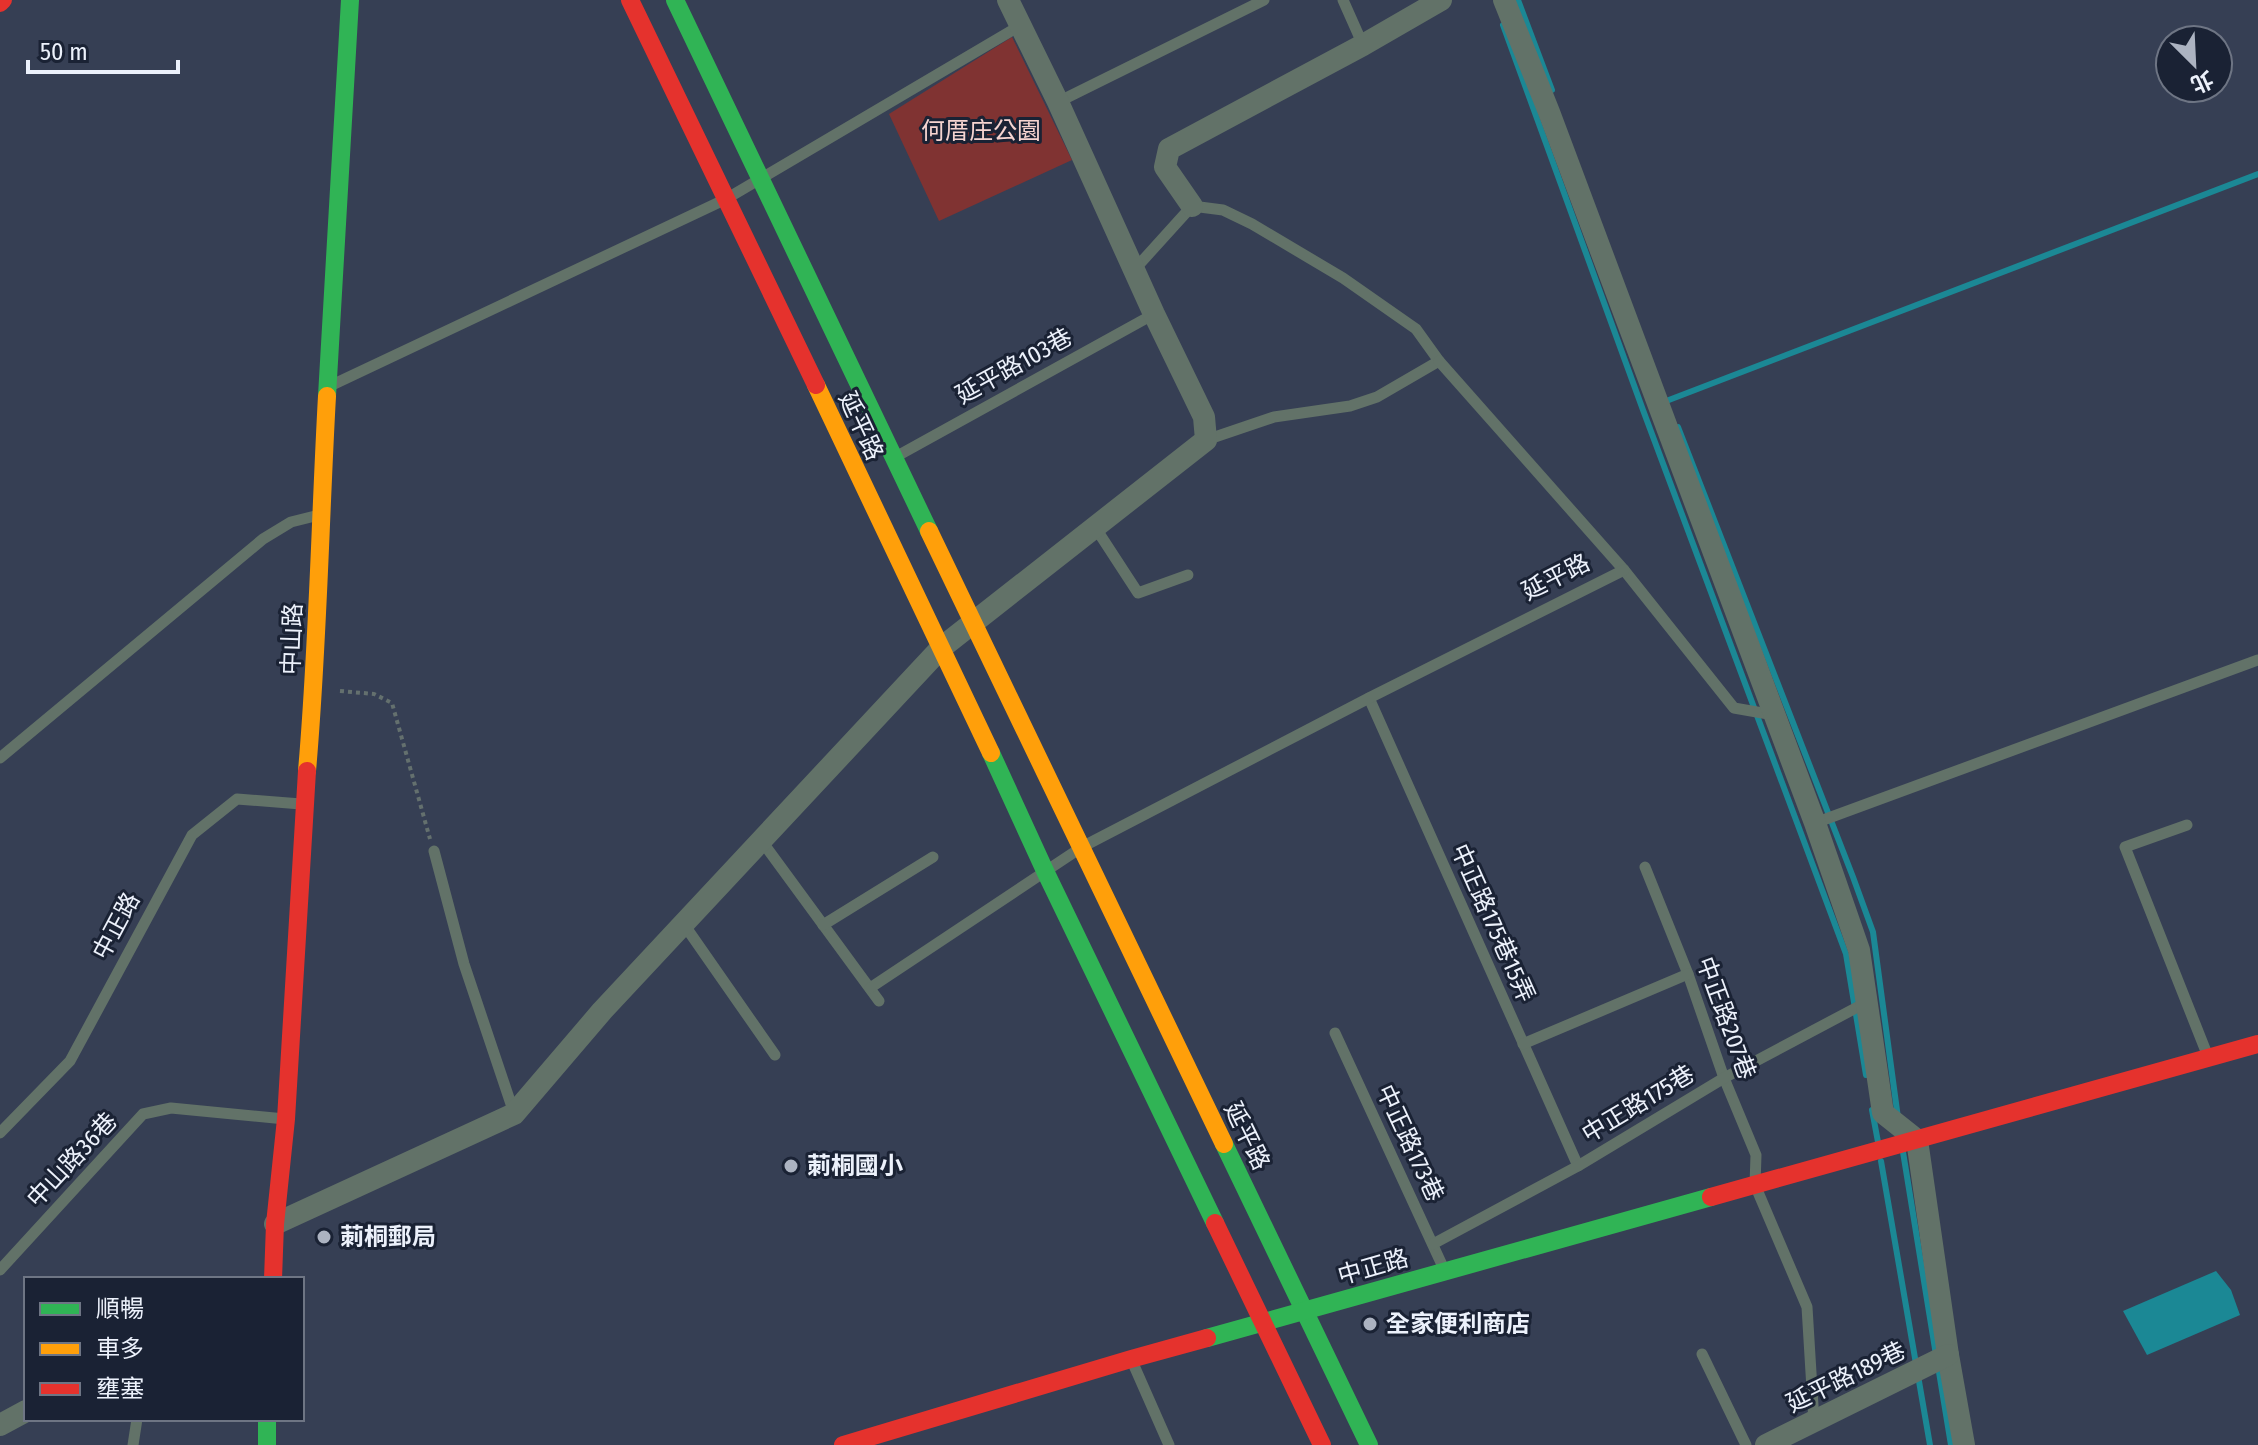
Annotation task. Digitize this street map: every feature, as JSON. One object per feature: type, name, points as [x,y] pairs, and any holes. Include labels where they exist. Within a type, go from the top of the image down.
[{"type":"main road","name":"中山路","points":[[273,1277],[314,688],[320,515],[350,0]]},
{"type":"main road","name":"延平路","points":[[630,0],[1322,1445]]},
{"type":"main road","name":"延平路","points":[[675,0],[1369,1445]]},
{"type":"main road","name":"中正路","points":[[843,1445],[1131,1359],[2258,1044]]},
{"type":"main road","points":[[267,1421],[267,1445]]},
{"type":"street","points":[[275,1224],[514,1114],[602,1011],[941,648],[1206,440],[1204,417],[1008,0]]},
{"type":"street","points":[[1192,206],[1165,167],[1169,149],[1441,0]]},
{"type":"street","points":[[1504,0],[1815,823],[1859,950],[1883,1113],[1917,1140],[1964,1445]]},
{"type":"street","name":"延平路189巷","points":[[1766,1445],[1948,1355]]},
{"type":"street","points":[[0,1425],[24,1412]]},
{"type":"lane","points":[[1058,102],[1264,0]]},
{"type":"lane","points":[[1343,0],[1363,45]]},
{"type":"lane","points":[[328,387],[726,199],[1021,25]]},
{"type":"lane","points":[[1135,269],[1192,206],[1223,210],[1343,278],[1416,329],[1439,361],[1624,570],[1734,708],[1774,715]]},
{"type":"lane","name":"延平路103巷","points":[[895,457],[1154,314]]},
{"type":"lane","points":[[1206,440],[1274,417],[1350,406],[1377,397],[1439,361]]},
{"type":"lane","points":[[0,758],[263,539],[291,522],[320,515]]},
{"type":"lane","points":[[1095,527],[1138,593],[1188,575]]},
{"type":"lane","name":"延平路","points":[[870,988],[1082,847],[1624,570]]},
{"type":"lane","points":[[1815,823],[2258,660]]},
{"type":"lane","name":"中正路175巷15弄","points":[[1369,698],[1578,1166]]},
{"type":"lane","name":"中正路","points":[[0,1133],[70,1061],[192,835],[237,799],[304,805]]},
{"type":"lane","points":[[2187,825],[2125,847],[2208,1058]]},
{"type":"lane","points":[[761,839],[879,1001]]},
{"type":"lane","points":[[434,851],[464,964],[514,1114]]},
{"type":"lane","points":[[823,925],[933,857]]},
{"type":"lane","name":"中正路207巷","points":[[1645,867],[1756,1155],[1755,1185],[1807,1307],[1814,1422]]},
{"type":"lane","points":[[683,923],[775,1055]]},
{"type":"lane","points":[[1523,1044],[1688,974]]},
{"type":"lane","name":"中正路175巷","points":[[1433,1244],[1578,1166],[1724,1078],[1867,1002]]},
{"type":"lane","name":"中正路173巷","points":[[1335,1033],[1445,1271]]},
{"type":"lane","name":"中山路36巷","points":[[0,1270],[143,1114],[171,1108],[286,1119]]},
{"type":"lane","points":[[1702,1354],[1746,1445]]},
{"type":"lane","points":[[1131,1359],[1169,1445]]},
{"type":"lane","points":[[133,1445],[137,1421]]},
{"type":"path","points":[[314,688],[374,694],[392,703],[434,851]]},
{"type":"green space","name":"何厝庄公園","points":[[1012,37],[1072,160],[939,221],[889,114]]},
{"type":"shaded area","points":[[2216,1271],[2231,1290],[2240,1315],[2147,1355],[2123,1311]]},
{"type":"waterway","points":[[1518,0],[1552,90]]},
{"type":"waterway","points":[[1503,25],[1846,954],[1866,1075]]},
{"type":"waterway","points":[[1661,403],[2258,174]]},
{"type":"waterway","points":[[1678,427],[1873,932],[1898,1118]]},
{"type":"waterway","points":[[1872,1110],[1878,1142]]},
{"type":"waterway","points":[[1903,1152],[1936,1355]]},
{"type":"waterway","points":[[1881,1161],[1930,1445]]},
{"type":"waterway","points":[[1938,1366],[1951,1445]]},
{"type":"traffic: fast","points":[[327,396],[350,0]]},
{"type":"traffic: fast","points":[[675,0],[929,531]]},
{"type":"traffic: fast","points":[[991,753],[1215,1223]]},
{"type":"traffic: fast","points":[[1224,1144],[1369,1445]]},
{"type":"traffic: fast","points":[[1207,1338],[1711,1197]]},
{"type":"traffic: fast","points":[[267,1421],[267,1445]]},
{"type":"traffic: slow","points":[[816,385],[991,753]]},
{"type":"traffic: slow","points":[[307,771],[327,396]]},
{"type":"traffic: slow","points":[[929,531],[1224,1144]]},
{"type":"traffic: jam","points":[[0,3],[3,0]]},
{"type":"traffic: jam","points":[[630,0],[816,385]]},
{"type":"traffic: jam","points":[[273,1277],[307,771]]},
{"type":"traffic: jam","points":[[1711,1197],[2258,1044]]},
{"type":"traffic: jam","points":[[1215,1223],[1322,1445]]},
{"type":"traffic: jam","points":[[843,1445],[1207,1338]]},
{"type":"place","name":"莿桐國小","points":[[791,1166]]},
{"type":"place","name":"莿桐郵局","points":[[324,1237]]},
{"type":"place","name":"全家便利商店","points":[[1370,1324]]}]
